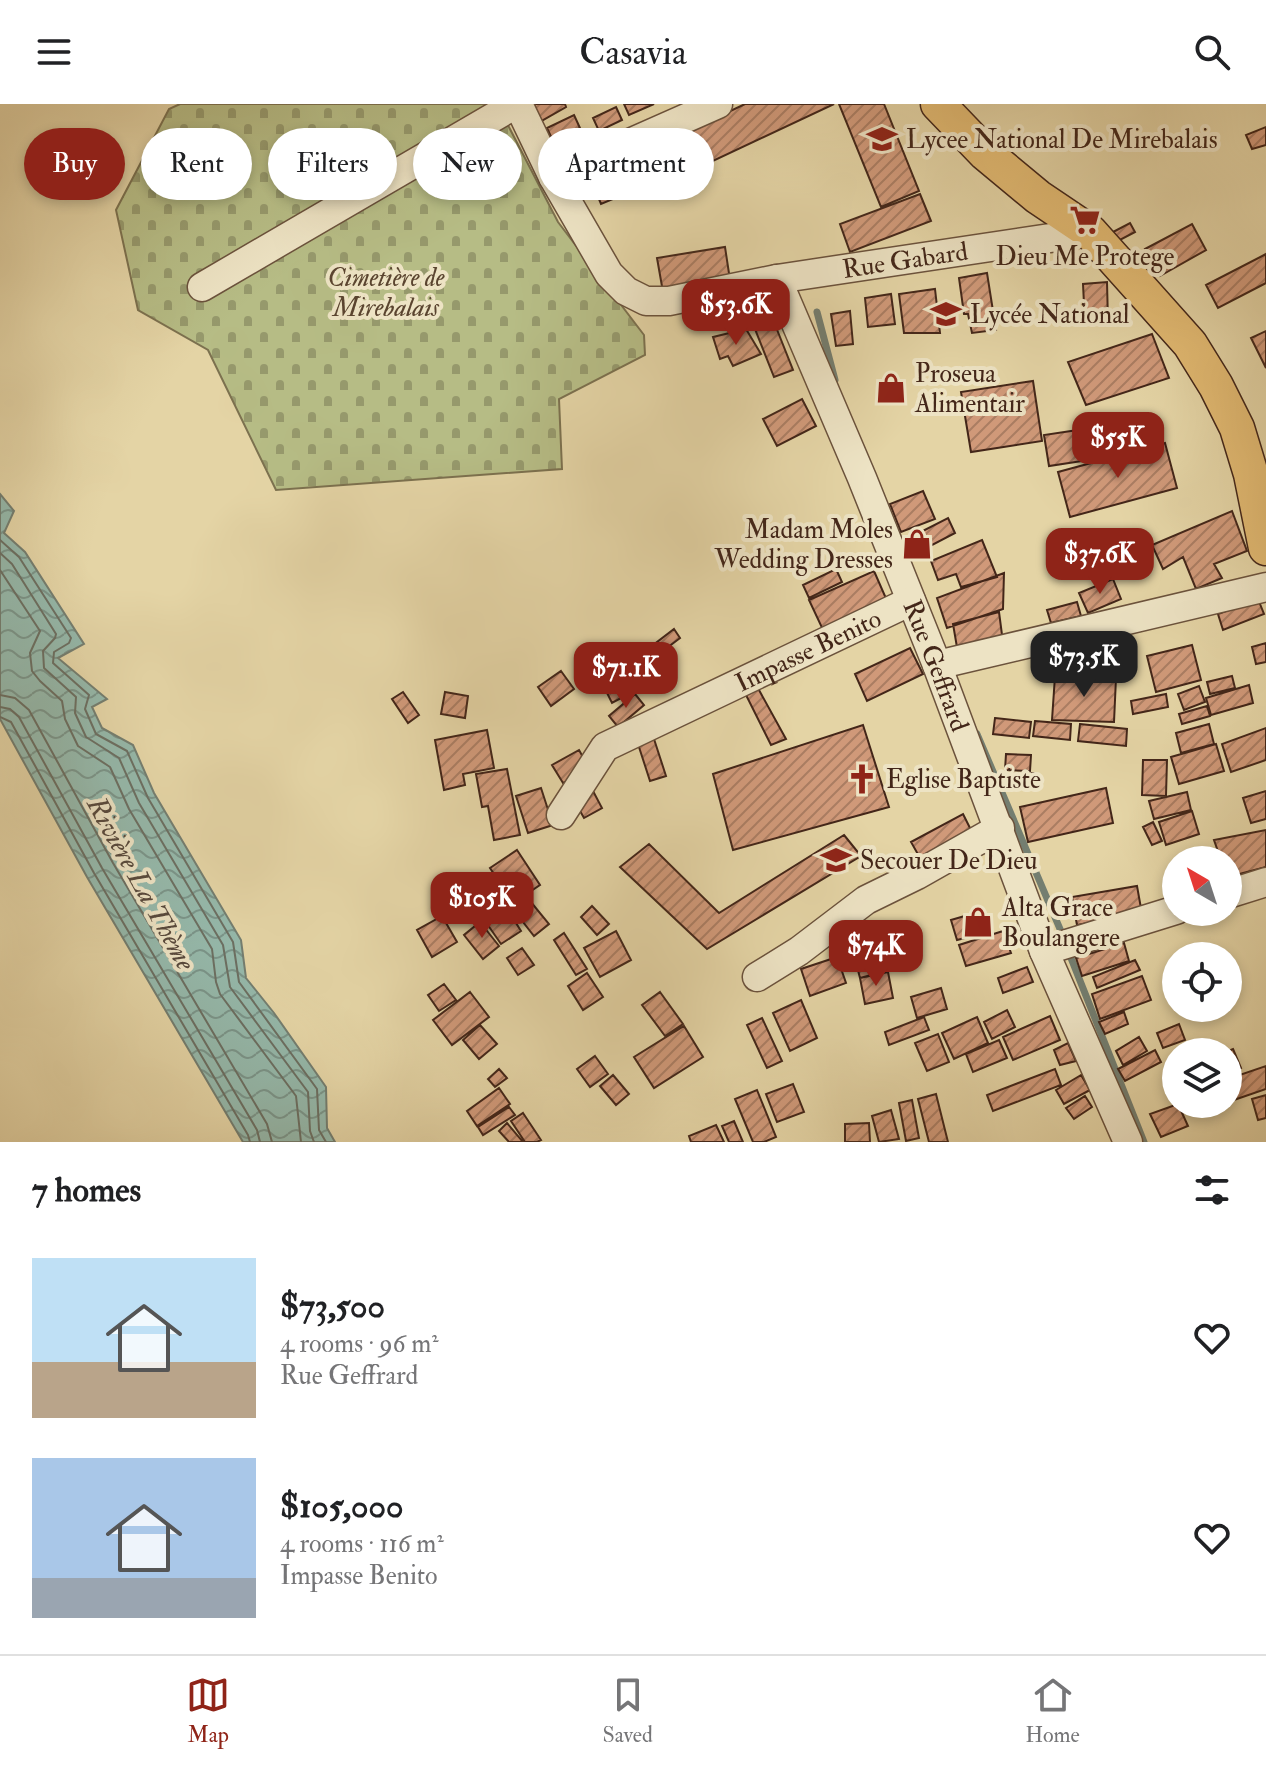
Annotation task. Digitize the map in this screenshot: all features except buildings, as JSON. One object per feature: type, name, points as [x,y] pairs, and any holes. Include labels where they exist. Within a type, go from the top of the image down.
[{"type":"main road","points":[[938,104],[985,153],[1038,197],[1090,232],[1190,344],[1237,428],[1251,474],[1266,548]]},
{"type":"street","points":[[202,287],[517,104],[538,147]]},
{"type":"street","points":[[663,128],[715,105]]},
{"type":"street","name":"Rue Gabard","points":[[566,200],[609,274],[626,291],[646,301],[669,301],[777,279],[1090,232]]},
{"type":"street","name":"Rue Geffrard","points":[[777,279],[937,665],[1044,951],[1128,1142]]},
{"type":"street","points":[[937,665],[1266,587]]},
{"type":"street","name":"Impasse Benito","points":[[561,815],[605,747],[911,601]]},
{"type":"street","points":[[757,977],[799,951],[866,900],[1000,828]]},
{"type":"street","points":[[1242,890],[1266,882]]},
{"type":"street","points":[[1044,951],[1162,914]]},
{"type":"green space","name":"Cimetière de Mirebalais","points":[[180,104],[497,104],[509,128],[413,128],[413,200],[522,200],[522,152],[538,183],[538,200],[547,200],[558,222],[644,335],[645,355],[559,399],[562,469],[276,490],[208,350],[138,310],[116,210],[121,200],[125,200],[125,193],[141,162],[141,200],[252,200],[252,128],[159,128],[169,109]]},
{"type":"water","name":"Rivière La Thème","points":[[0,494],[14,511],[4,533],[25,552],[84,644],[58,658],[107,699],[92,707],[102,728],[133,745],[154,793],[241,940],[246,978],[326,1087],[327,1128],[335,1142],[243,1142],[87,877],[0,719]]},
{"type":"waterway","points":[[817,312],[835,380]]},
{"type":"waterway","points":[[977,734],[1063,936]]},
{"type":"waterway","points":[[1071,958],[1144,1142]]},
{"type":"place","name":"Lycee National De Mirebalais","points":[[882,139]]},
{"type":"place","name":"Dieu Me Protege","points":[[1085,220]]},
{"type":"place","name":"Lycée National","points":[[946,314]]},
{"type":"place","name":"Proseua Alimentair","points":[[891,388]]},
{"type":"place","name":"Madam Moles Wedding Dresses","points":[[917,544]]},
{"type":"place","name":"Eglise Baptiste","points":[[862,779]]},
{"type":"place","name":"Secouer De Dieu","points":[[836,860]]},
{"type":"place","name":"Alta Grace Boulangere","points":[[978,922]]}]
